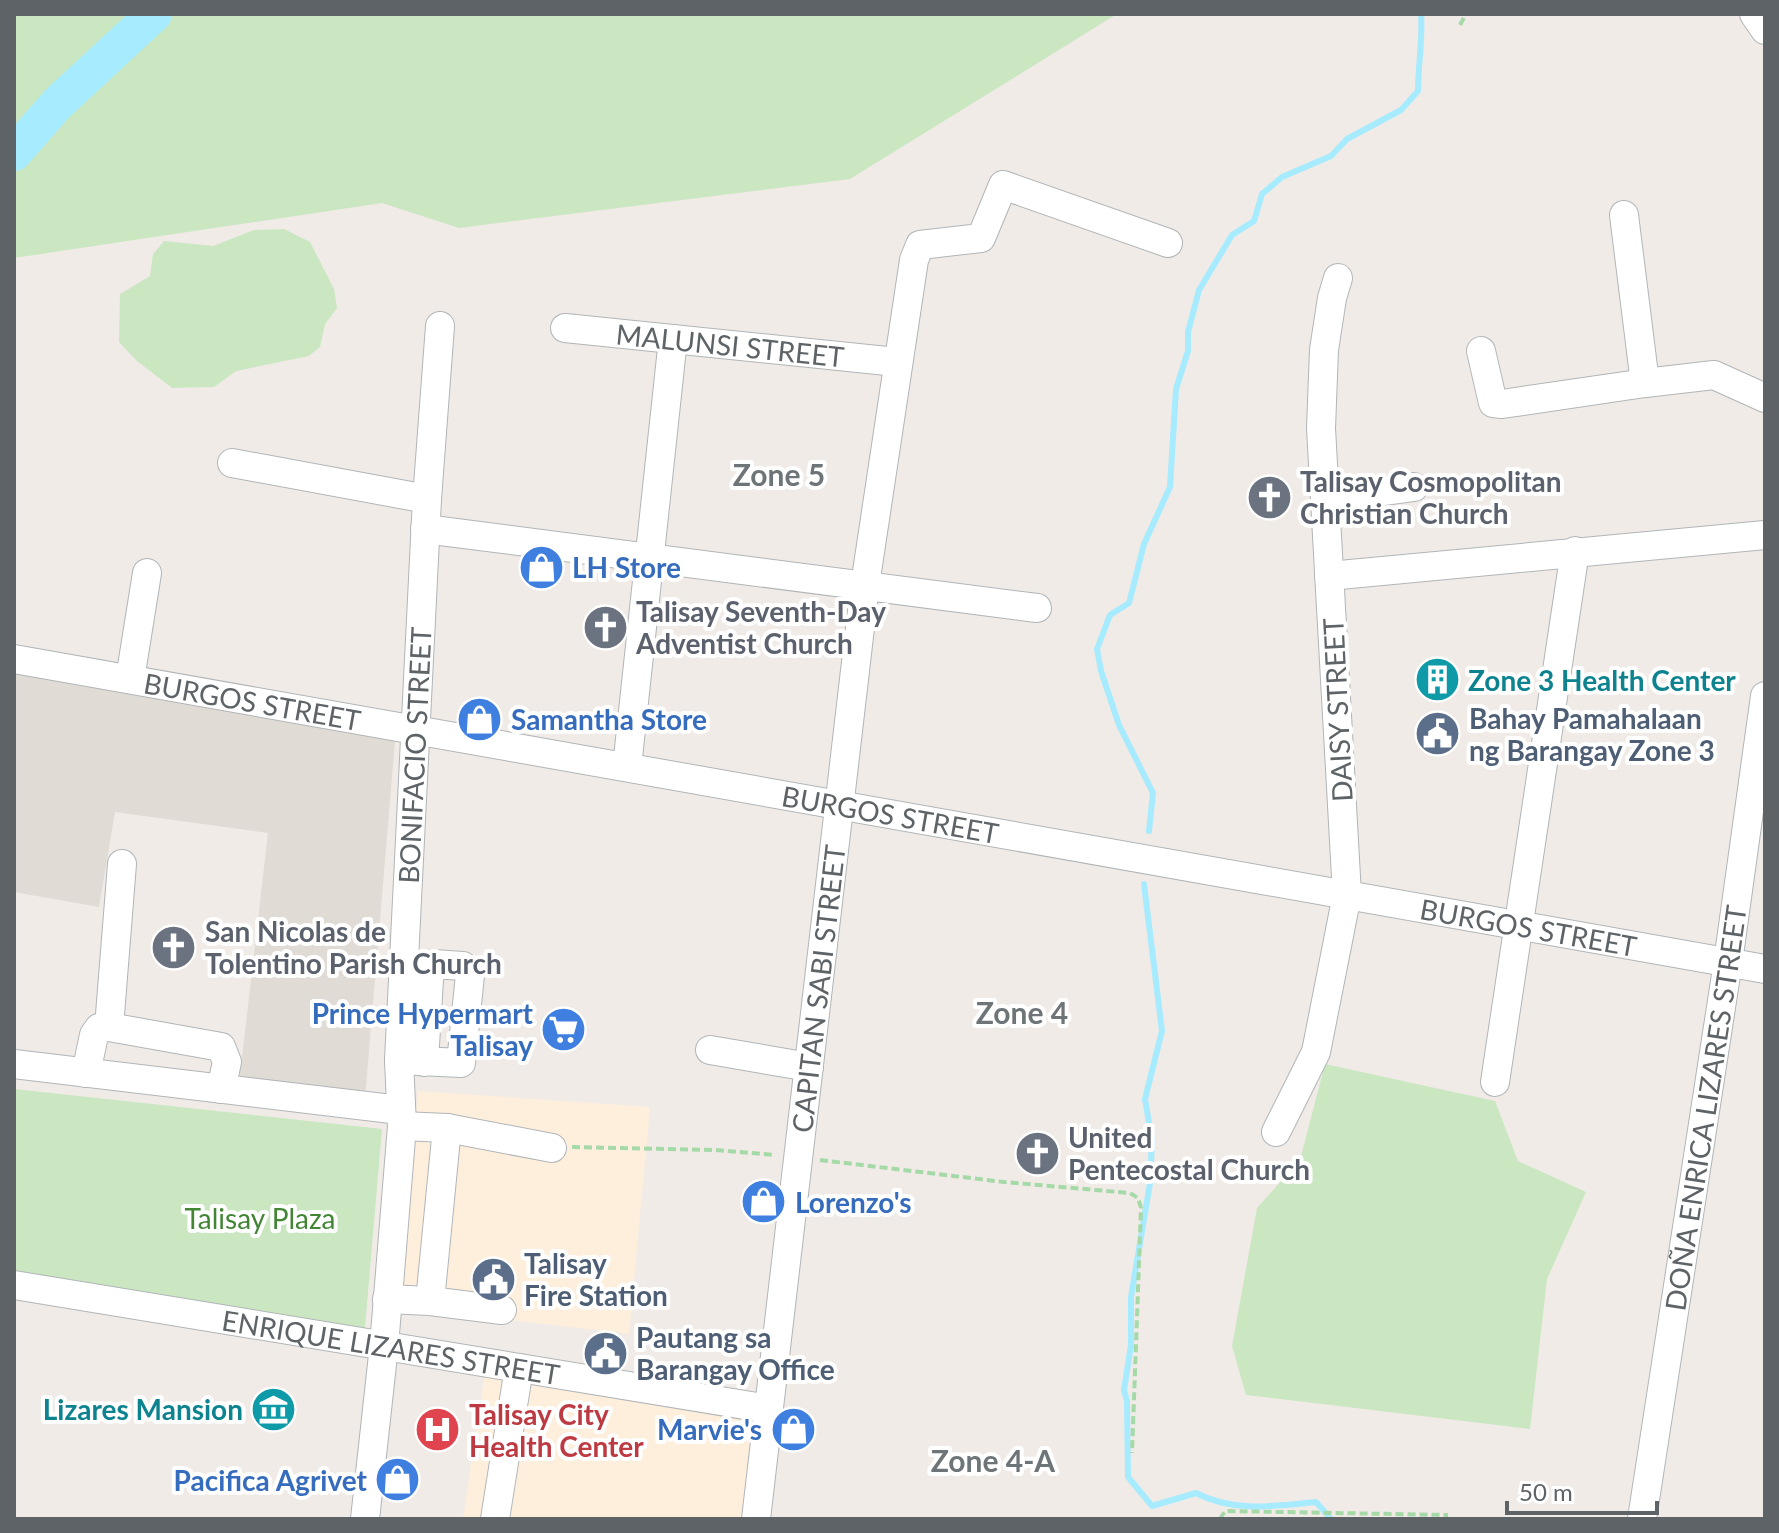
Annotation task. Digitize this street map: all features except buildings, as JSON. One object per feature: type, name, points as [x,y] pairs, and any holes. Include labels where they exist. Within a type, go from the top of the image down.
[{"type":"street","points":[[1754,14],[1765,30]]},
{"type":"street","name":"CAPITAN SABI STREET","points":[[756,1519],[865,585],[914,260],[920,245],[981,238],[1003,185],[1168,243]]},
{"type":"street","points":[[1624,215],[1645,383]]},
{"type":"street","name":"DAISY STREET","points":[[1276,1132],[1316,1052],[1347,895],[1321,389],[1327,323],[1338,278]]},
{"type":"street","name":"BONIFACIO STREET","points":[[365,1519],[384,1346],[401,1118],[412,1061],[417,730],[425,529],[440,326]]},
{"type":"street","name":"MALUNSI STREET","points":[[565,328],[897,362]]},
{"type":"street","points":[[627,767],[673,339]]},
{"type":"street","points":[[1481,351],[1493,403],[1714,375],[1765,398]]},
{"type":"street","points":[[232,463],[427,499]]},
{"type":"street","points":[[1325,499],[1414,487]]},
{"type":"street","points":[[425,529],[1037,608]]},
{"type":"street","points":[[1329,576],[1765,535]]},
{"type":"street","points":[[1495,1082],[1575,551]]},
{"type":"street","points":[[130,679],[147,573]]},
{"type":"street","name":"BURGOS STREET","points":[[14,659],[1765,969]]},
{"type":"street","name":"DOÑA ENRICA LIZARES STREET","points":[[1642,1519],[1761,763],[1765,696]]},
{"type":"street","points":[[109,1027],[122,864]]},
{"type":"street","points":[[86,1073],[94,1035],[99,1028],[109,1027],[221,1047],[227,1062],[221,1089]]},
{"type":"street","points":[[710,1050],[809,1067]]},
{"type":"street","points":[[14,1064],[221,1089],[401,1118],[552,1148]]},
{"type":"street","points":[[430,1301],[447,1128]]},
{"type":"street","name":"ENRIQUE LIZARES STREET","points":[[14,1285],[769,1409]]},
{"type":"street","points":[[387,1299],[502,1310]]},
{"type":"street","points":[[495,1519],[519,1368]]},
{"type":"path","points":[[1460,25],[1466,14]]},
{"type":"path","points":[[552,1148],[592,1146],[716,1150],[1130,1193],[1138,1198],[1141,1208],[1132,1453]]},
{"type":"path","points":[[1220,1519],[1225,1511],[1448,1515]]},
{"type":"shaded area","points":[[14,673],[395,741],[365,1098],[239,1084],[268,833],[115,812],[99,907],[14,892]]},
{"type":"shaded area","points":[[418,1091],[650,1107],[629,1334],[400,1307]]},
{"type":"shaded area","points":[[485,1372],[761,1416],[744,1519],[463,1519]]},
{"type":"green space","points":[[14,14],[1117,14],[850,179],[459,228],[382,203],[14,258]]},
{"type":"green space","points":[[284,229],[310,242],[334,289],[337,308],[325,324],[320,347],[309,356],[236,371],[214,387],[172,388],[137,361],[119,342],[120,294],[150,276],[153,254],[164,241],[213,246],[254,230]]},
{"type":"green space","points":[[1325,1064],[1495,1101],[1518,1161],[1586,1192],[1547,1279],[1530,1429],[1246,1395],[1232,1346],[1257,1208],[1300,1160]]},
{"type":"green space","name":"Talisay Plaza","points":[[14,1089],[382,1129],[364,1339],[14,1283]]},
{"type":"waterway","points":[[14,153],[57,104],[154,14]]},
{"type":"waterway","points":[[1149,831],[1153,793],[1119,725],[1097,649],[1110,615],[1129,603],[1144,544],[1170,487],[1176,389],[1188,351],[1188,332],[1199,290],[1232,235],[1254,221],[1262,194],[1282,177],[1331,156],[1347,139],[1401,110],[1418,91],[1421,14]]},
{"type":"waterway","points":[[1144,884],[1162,1031],[1145,1099],[1152,1141],[1150,1183],[1131,1297],[1131,1345],[1124,1390],[1127,1401],[1128,1477],[1152,1506],[1196,1493],[1240,1506],[1316,1502],[1331,1519]]},
{"type":"place","name":"Talisay Cosmopolitan Christian Church","points":[[1269,497]]},
{"type":"place","name":"LH Store","points":[[541,567]]},
{"type":"place","name":"Talisay Seventh-Day Adventist Church","points":[[605,627]]},
{"type":"place","name":"Zone 3 Health Center","points":[[1437,680]]},
{"type":"place","name":"Samantha Store","points":[[480,719]]},
{"type":"place","name":"Bahay Pamahalaan ng Barangay Zone 3","points":[[1438,734]]},
{"type":"place","name":"San Nicolas de Tolentino Parish Church","points":[[174,947]]},
{"type":"place","name":"Prince Hypermart Talisay","points":[[564,1029]]},
{"type":"place","name":"United Pentecostal Church","points":[[1037,1153]]},
{"type":"place","name":"Lorenzo's","points":[[764,1202]]},
{"type":"place","name":"Talisay Fire Station","points":[[493,1279]]},
{"type":"place","name":"Pautang sa Barangay Office","points":[[605,1353]]},
{"type":"place","name":"Lizares Mansion","points":[[274,1409]]},
{"type":"place","name":"Marvie's","points":[[793,1429]]},
{"type":"place","name":"Talisay City Health Center","points":[[438,1430]]},
{"type":"place","name":"Pacifica Agrivet","points":[[398,1480]]},
{"type":"district","name":"Zone 5","points":[[779,474]]},
{"type":"district","name":"Zone 4","points":[[1022,1012]]},
{"type":"district","name":"Zone 4-A","points":[[993,1460]]}]
